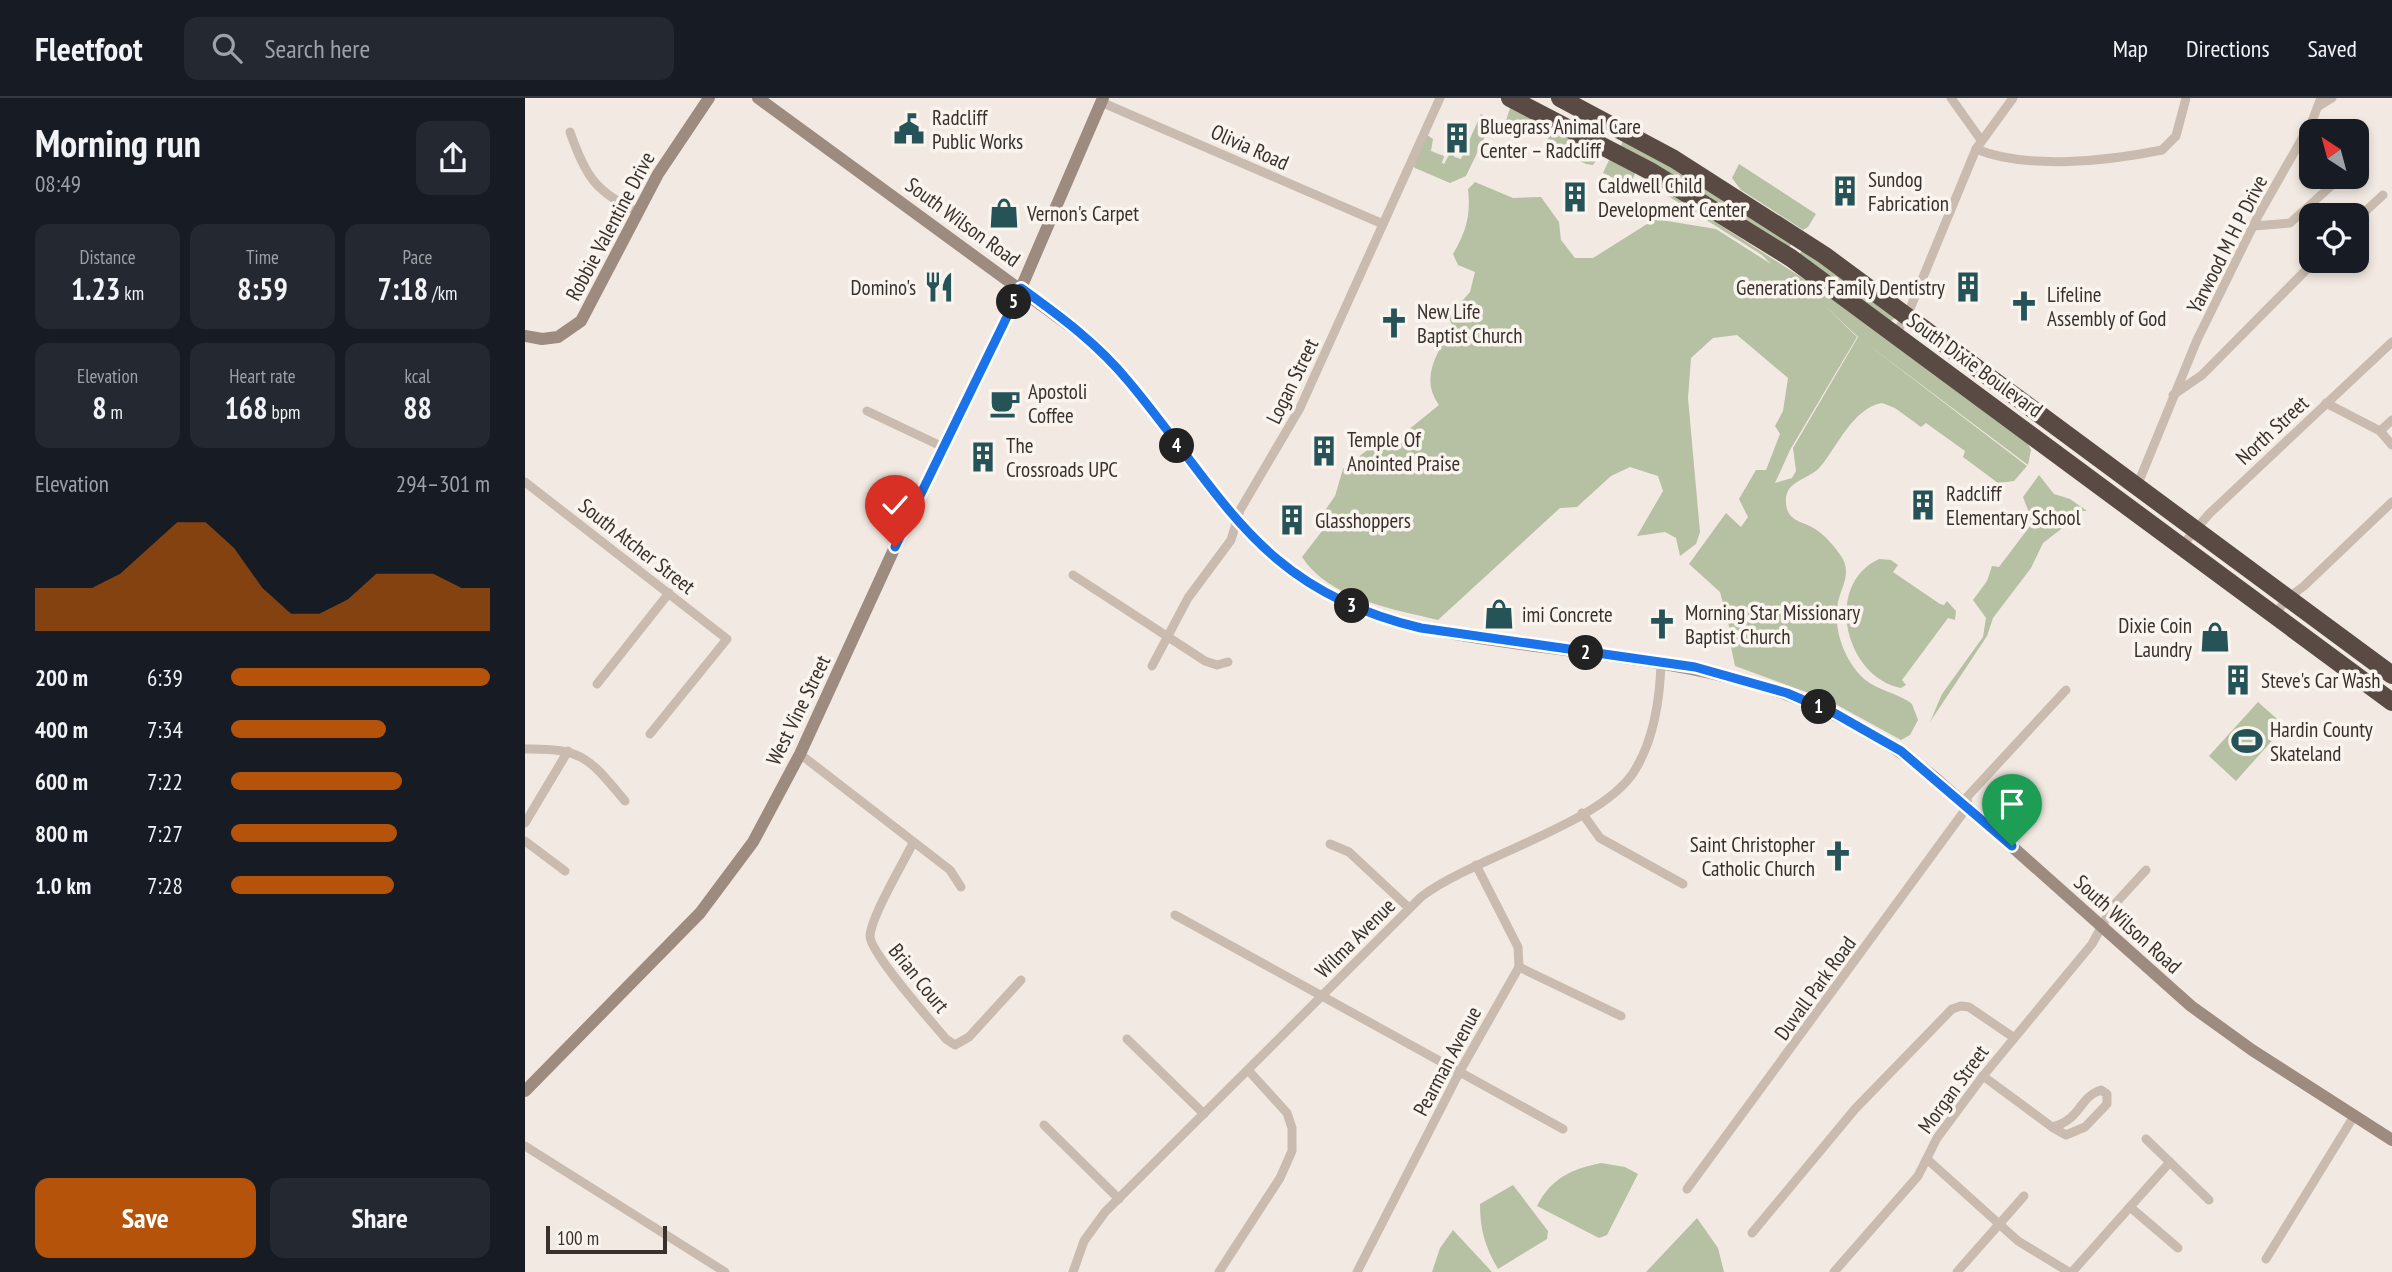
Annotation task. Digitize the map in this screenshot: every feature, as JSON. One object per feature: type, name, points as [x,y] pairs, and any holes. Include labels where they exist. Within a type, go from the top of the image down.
[{"type":"highway","name":"South Dixie Boulevard","points":[[1510,98],[1610,149],[1723,214],[1895,334],[2392,702]]},
{"type":"highway","name":"South Dixie Boulevard","points":[[1560,98],[1719,186],[1824,255],[2392,675]]},
{"type":"main road","name":"Robbie Valentine Drive","points":[[525,336],[542,339],[558,337],[581,321],[672,151],[709,98]]},
{"type":"main road","name":"South Wilson Road","points":[[758,98],[1021,288],[1105,355],[1237,522],[1276,559],[1311,585],[1379,617],[1453,634],[1661,662],[1737,677],[1836,714],[1901,751],[1968,806],[2217,1026],[2392,1140]]},
{"type":"main road","name":"West Vine Street","points":[[525,1091],[664,952],[716,894],[753,842],[800,754],[943,447],[1021,288],[1102,100]]},
{"type":"street","name":"Logan Street","points":[[1152,666],[1188,598],[1231,540],[1240,510],[1300,408],[1440,98]]},
{"type":"street","points":[[1951,98],[1979,145],[1999,158],[2031,163],[2162,150],[2176,136],[2186,98]]},
{"type":"street","points":[[1895,334],[1907,316],[1979,145],[2013,98]]},
{"type":"street","points":[[2320,102],[2332,98]]},
{"type":"street","name":"Olivia Road","points":[[1102,100],[1383,224]]},
{"type":"street","name":"Yarwood M H P Drive","points":[[2129,508],[2140,488],[2172,396],[2254,226],[2320,102]]},
{"type":"street","points":[[570,132],[584,169],[594,183],[618,202],[638,212]]},
{"type":"street","points":[[2254,226],[2290,223],[2328,189]]},
{"type":"street","points":[[2369,208],[2383,195]]},
{"type":"street","points":[[2172,396],[2202,375],[2303,273]]},
{"type":"street","name":"North Street","points":[[2181,547],[2195,529],[2392,342]]},
{"type":"street","points":[[2326,403],[2380,431],[2392,445]]},
{"type":"street","points":[[867,411],[943,447]]},
{"type":"street","points":[[2380,431],[2392,419]]},
{"type":"street","name":"South Atcher Street","points":[[525,482],[727,639],[650,734]]},
{"type":"street","points":[[2274,615],[2288,598],[2392,502]]},
{"type":"street","points":[[1073,575],[1211,664],[1228,662]]},
{"type":"street","points":[[597,684],[669,593]]},
{"type":"street","name":"Wilma Avenue","points":[[1073,1272],[1089,1232],[1119,1199],[1409,908],[1442,882],[1611,796],[1635,771],[1652,728],[1661,662]]},
{"type":"street","name":"Duvall Park Road","points":[[1687,1189],[1968,806],[1967,796],[2066,690]]},
{"type":"street","points":[[525,749],[568,751],[582,756],[625,801]]},
{"type":"street","points":[[525,823],[568,751]]},
{"type":"street","points":[[800,754],[950,870],[961,887]]},
{"type":"street","points":[[1582,813],[1600,838],[1683,884]]},
{"type":"street","points":[[525,841],[565,872]]},
{"type":"street","name":"Brian Court","points":[[913,843],[872,927],[871,944],[880,959],[946,1039],[955,1045],[969,1037],[1021,980]]},
{"type":"street","points":[[1330,844],[1349,852],[1409,908]]},
{"type":"street","points":[[1476,865],[1518,947],[1519,967],[1621,1016]]},
{"type":"street","name":"Morgan Street","points":[[1834,1272],[1918,1176],[1937,1138],[1983,1076],[2092,944],[2113,906],[2146,870]]},
{"type":"street","points":[[1175,915],[1563,1129]]},
{"type":"street","name":"Pearman Avenue","points":[[1357,1272],[1461,1071],[1519,967]]},
{"type":"street","points":[[1752,1233],[1855,1109],[1952,1009],[1969,1007],[2013,1037]]},
{"type":"street","points":[[1127,1039],[1204,1114]]},
{"type":"street","points":[[1219,1272],[1280,1178],[1292,1151],[1292,1128],[1287,1112],[1248,1070]]},
{"type":"street","points":[[1983,1076],[2052,1127],[2061,1133],[2075,1134],[2105,1109],[2108,1094],[2097,1091],[2073,1119],[2052,1127]]},
{"type":"street","points":[[2266,1258],[2354,1116]]},
{"type":"street","points":[[1044,1125],[1119,1199]]},
{"type":"street","points":[[2146,1139],[2209,1200]]},
{"type":"street","points":[[525,1146],[725,1272]]},
{"type":"street","points":[[1927,1159],[2024,1245],[2071,1272],[2170,1162]]},
{"type":"street","points":[[1957,1272],[2024,1196]]},
{"type":"street","points":[[2130,1207],[2178,1248]]},
{"type":"green space","points":[[1510,108],[1537,121],[1539,126],[1533,137],[1505,124]]},
{"type":"green space","points":[[1481,114],[1492,122],[1466,176],[1450,183],[1415,168],[1413,165],[1427,135],[1433,139],[1431,151],[1444,156],[1442,163],[1455,151],[1454,157],[1461,159]]},
{"type":"green space","points":[[1554,130],[1600,154],[1593,165],[1545,143]]},
{"type":"green space","points":[[1623,140],[1629,140],[1792,244],[1788,248],[1621,146]]},
{"type":"green space","points":[[1610,158],[1635,173],[1630,186],[1603,173]]},
{"type":"green space","points":[[1739,164],[1816,214],[1808,227],[1803,230],[1741,190],[1732,178]]},
{"type":"green space","points":[[1475,182],[1513,198],[1541,197],[1559,222],[1561,240],[1575,258],[1593,258],[1655,219],[1716,229],[1771,264],[1762,255],[1668,196],[1661,189],[1664,189],[1815,286],[2027,442],[2031,450],[2028,465],[1862,340],[2027,466],[2014,481],[1998,483],[1963,457],[1965,451],[1926,423],[1921,427],[1895,408],[1882,403],[1872,406],[1854,420],[1820,467],[1793,485],[1786,495],[1789,514],[1822,534],[1844,562],[1845,579],[1838,602],[1837,622],[1844,651],[1867,681],[1912,704],[1918,720],[1910,735],[1901,740],[1828,700],[1735,666],[1731,647],[1724,637],[1730,630],[1720,592],[1689,564],[1726,513],[1741,527],[1748,517],[1739,499],[1756,470],[1766,470],[1780,434],[1775,426],[1783,411],[1788,378],[1737,335],[1713,338],[1691,358],[1688,398],[1700,532],[1696,544],[1680,556],[1676,538],[1665,532],[1637,536],[1663,491],[1658,476],[1630,467],[1611,476],[1577,507],[1560,508],[1438,620],[1382,606],[1345,592],[1328,583],[1302,557],[1322,531],[1319,519],[1335,496],[1343,469],[1370,448],[1392,443],[1439,405],[1431,384],[1433,365],[1453,326],[1448,317],[1470,292],[1475,272],[1458,265],[1453,254],[1467,223],[1468,189]],"holes":[[[1823,304],[1858,337],[1793,448],[1796,471],[1792,478],[1775,483],[1790,450],[1857,337]]]},
{"type":"green space","points":[[1804,249],[1897,317],[1889,322],[1799,254]]},
{"type":"green space","points":[[2039,475],[2054,494],[2070,499],[2087,511],[2078,511],[2069,523],[2043,543],[2031,568],[1993,618],[1987,636],[1930,722],[1942,694],[1983,637],[1986,618],[1973,600],[1987,581],[1992,566],[1999,567],[2030,526],[2026,521],[2028,510],[2023,497]]},
{"type":"green space","points":[[1879,559],[1891,560],[1898,565],[1893,572],[1940,604],[1944,605],[1947,601],[1956,611],[1955,620],[1948,618],[1902,680],[1906,685],[1901,688],[1882,680],[1866,667],[1855,649],[1848,629],[1847,608],[1851,589],[1862,572]]},
{"type":"green space","name":"Hardin County Skateland","points":[[2258,702],[2285,726],[2236,781],[2209,756]]},
{"type":"green space","points":[[1601,1163],[1625,1167],[1638,1174],[1607,1235],[1599,1238],[1537,1206],[1549,1188],[1563,1176]]},
{"type":"green space","points":[[1513,1185],[1548,1231],[1547,1239],[1498,1269],[1484,1238],[1480,1204]]},
{"type":"green space","points":[[1697,1218],[1718,1248],[1724,1272],[1646,1272]]},
{"type":"green space","points":[[1453,1230],[1492,1272],[1432,1272],[1440,1248]]},
{"type":"place","name":"Radcliff Public Works","points":[[909,129]]},
{"type":"place","name":"Bluegrass Animal Care Center – Radcliff","points":[[1457,138]]},
{"type":"place","name":"Sundog Fabrication","points":[[1845,191]]},
{"type":"place","name":"Caldwell Child Development Center","points":[[1575,197]]},
{"type":"place","name":"Vernon's Carpet","points":[[1004,213]]},
{"type":"place","name":"Domino's","points":[[939,287]]},
{"type":"place","name":"Generations Family Dentistry","points":[[1968,287]]},
{"type":"place","name":"Lifeline Assembly of God","points":[[2024,306]]},
{"type":"place","name":"New Life Baptist Church","points":[[1394,323]]},
{"type":"place","name":"Apostoli Coffee","points":[[1005,403]]},
{"type":"place","name":"Temple Of Anointed Praise","points":[[1324,451]]},
{"type":"place","name":"The Crossroads UPC","points":[[983,457]]},
{"type":"place","name":"Radcliff Elementary School","points":[[1923,505]]},
{"type":"place","name":"Glasshoppers","points":[[1292,520]]},
{"type":"place","name":"imi Concrete","points":[[1499,614]]},
{"type":"place","name":"Morning Star Missionary Baptist Church","points":[[1662,624]]},
{"type":"place","name":"Dixie Coin Laundry","points":[[2215,637]]},
{"type":"place","name":"Steve's Car Wash","points":[[2238,680]]},
{"type":"place","name":"Hardin County Skateland","points":[[2247,741]]},
{"type":"place","name":"Saint Christopher Catholic Church","points":[[1838,856]]},
{"type":"route","points":[[895,547],[1021,288],[1105,355],[1128,380],[1237,522],[1259,545],[1311,585],[1379,617],[1421,628],[1497,641],[1695,667],[1787,693],[1836,714],[1901,751],[2012,846]]}]
